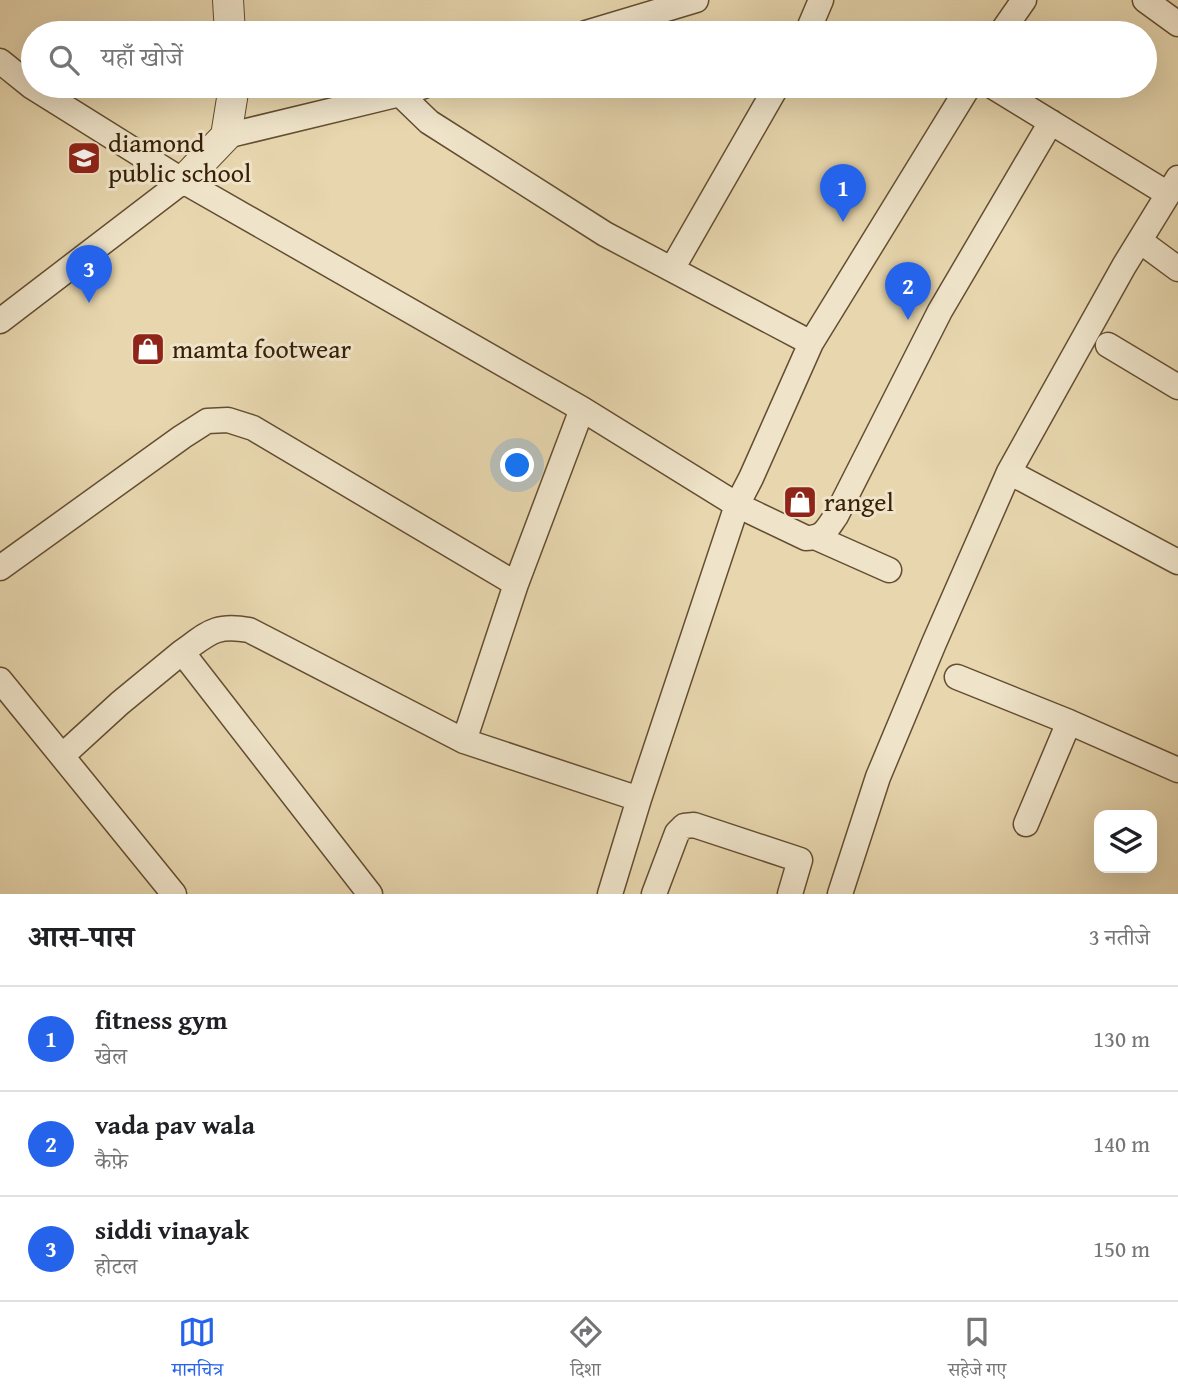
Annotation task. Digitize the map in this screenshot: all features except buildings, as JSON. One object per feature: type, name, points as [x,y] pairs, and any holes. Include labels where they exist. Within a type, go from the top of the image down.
[{"type":"street","points":[[228,0],[229,21]]},
{"type":"street","points":[[626,21],[696,0]]},
{"type":"street","points":[[812,21],[821,0]]},
{"type":"street","points":[[1009,21],[1024,0]]},
{"type":"street","points":[[1145,0],[1178,24]]},
{"type":"street","points":[[0,61],[21,78]]},
{"type":"street","points":[[50,98],[183,181],[582,409],[737,505],[806,538],[817,538],[889,570]]},
{"type":"street","points":[[226,136],[232,98]]},
{"type":"street","points":[[4,312],[183,181],[226,136],[383,98]]},
{"type":"street","points":[[404,98],[429,122],[605,234],[811,343]]},
{"type":"street","points":[[672,270],[770,98]]},
{"type":"street","points":[[610,894],[737,505],[811,343],[962,98]]},
{"type":"street","points":[[840,894],[869,799],[1009,472],[1124,266],[1173,186],[1012,98]]},
{"type":"street","points":[[817,538],[824,534],[836,516],[940,311],[1051,121]]},
{"type":"street","points":[[1140,241],[1178,269]]},
{"type":"street","points":[[1108,345],[1178,387]]},
{"type":"street","points":[[464,741],[516,584],[582,409]]},
{"type":"street","points":[[0,568],[182,437],[207,421],[228,420],[253,428],[516,584]]},
{"type":"street","points":[[1009,472],[1178,562]]},
{"type":"street","points":[[62,756],[182,652],[214,630],[233,627],[249,631],[464,741],[639,799]]},
{"type":"street","points":[[182,652],[370,894]]},
{"type":"street","points":[[957,677],[1178,770]]},
{"type":"street","points":[[0,680],[174,894]]},
{"type":"street","points":[[1026,824],[1069,722]]},
{"type":"street","points":[[654,894],[677,833],[684,826],[694,825],[800,860],[790,894]]},
{"type":"place","name":"diamond public school","points":[[84,158]]},
{"type":"place","name":"fitness gym","points":[[843,222]]},
{"type":"place","name":"siddi vinayak","points":[[89,303]]},
{"type":"place","name":"vada pav wala","points":[[908,320]]},
{"type":"place","name":"mamta footwear","points":[[148,349]]},
{"type":"place","name":"rangel","points":[[800,502]]}]
